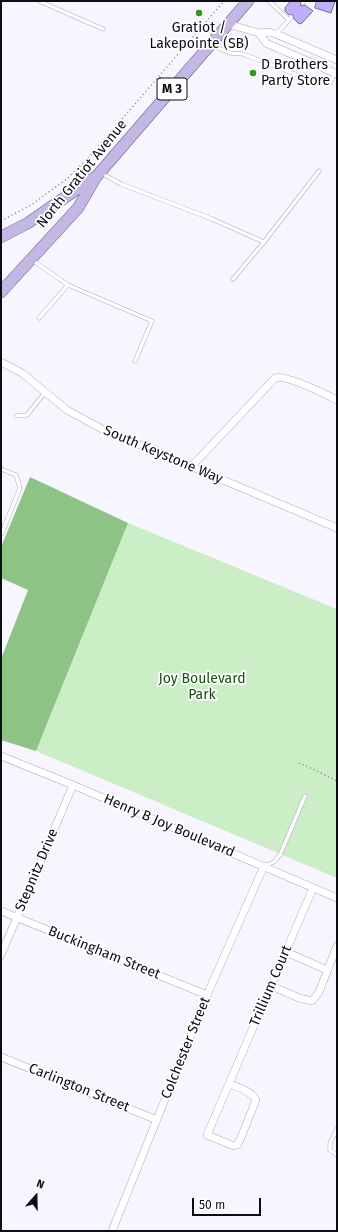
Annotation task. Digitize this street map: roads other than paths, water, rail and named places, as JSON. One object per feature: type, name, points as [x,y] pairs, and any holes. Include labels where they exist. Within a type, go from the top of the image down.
[{"type":"main road","name":"North Gratiot Avenue","points":[[1,292],[78,208],[98,175],[248,1]]},
{"type":"main road","name":"M 3","points":[[1,237],[28,223],[98,175]]},
{"type":"street","points":[[228,24],[259,33],[268,32],[276,34],[337,60]]},
{"type":"street","points":[[259,33],[266,43],[336,73]]},
{"type":"street","name":"South Keystone Way","points":[[1,362],[22,373],[67,410],[102,429],[337,528]]},
{"type":"street","points":[[192,467],[275,378],[281,377],[290,380],[337,400]]},
{"type":"street","name":"Henry B Joy Boulevard","points":[[1,756],[73,785],[337,898]]},
{"type":"street","name":"Stepnitz Drive","points":[[1,955],[73,785]]},
{"type":"street","name":"Colchester Street","points":[[112,1231],[207,995],[264,866]]},
{"type":"street","name":"Trillium Court","points":[[229,1084],[251,1094],[256,1100],[240,1140],[237,1145],[234,1146],[207,1135],[313,888]]},
{"type":"street","name":"Buckingham Street","points":[[1,911],[207,995]]},
{"type":"street","points":[[272,986],[299,998],[312,1001],[319,992],[337,946]]},
{"type":"street","points":[[286,952],[327,970]]},
{"type":"street","name":"Carlington Street","points":[[1,1057],[157,1120]]},
{"type":"lane","points":[[39,1],[102,29]]},
{"type":"lane","points":[[269,1],[290,18],[276,34]]},
{"type":"lane","points":[[210,45],[230,53],[244,54],[316,82],[330,83],[336,73]]},
{"type":"lane","points":[[233,279],[264,242],[319,171]]},
{"type":"lane","points":[[98,175],[212,219],[264,242]]},
{"type":"lane","points":[[32,259],[68,285],[152,321],[135,361]]},
{"type":"lane","points":[[39,318],[68,285]]},
{"type":"lane","points":[[16,416],[27,415],[46,392]]},
{"type":"lane","points":[[1,469],[16,475],[20,488],[1,535]]},
{"type":"lane","points":[[264,866],[274,862],[280,856],[305,796]]},
{"type":"lane","points":[[337,1129],[330,1143],[330,1150],[337,1155]]},
{"type":"place","name":"Gratiot / Lakepointe (SB)","points":[[199,13]]},
{"type":"place","name":"D Brothers Party Store","points":[[253,73]]},
{"type":"park label","name":"Joy Boulevard Park","points":[[202,688]]}]
